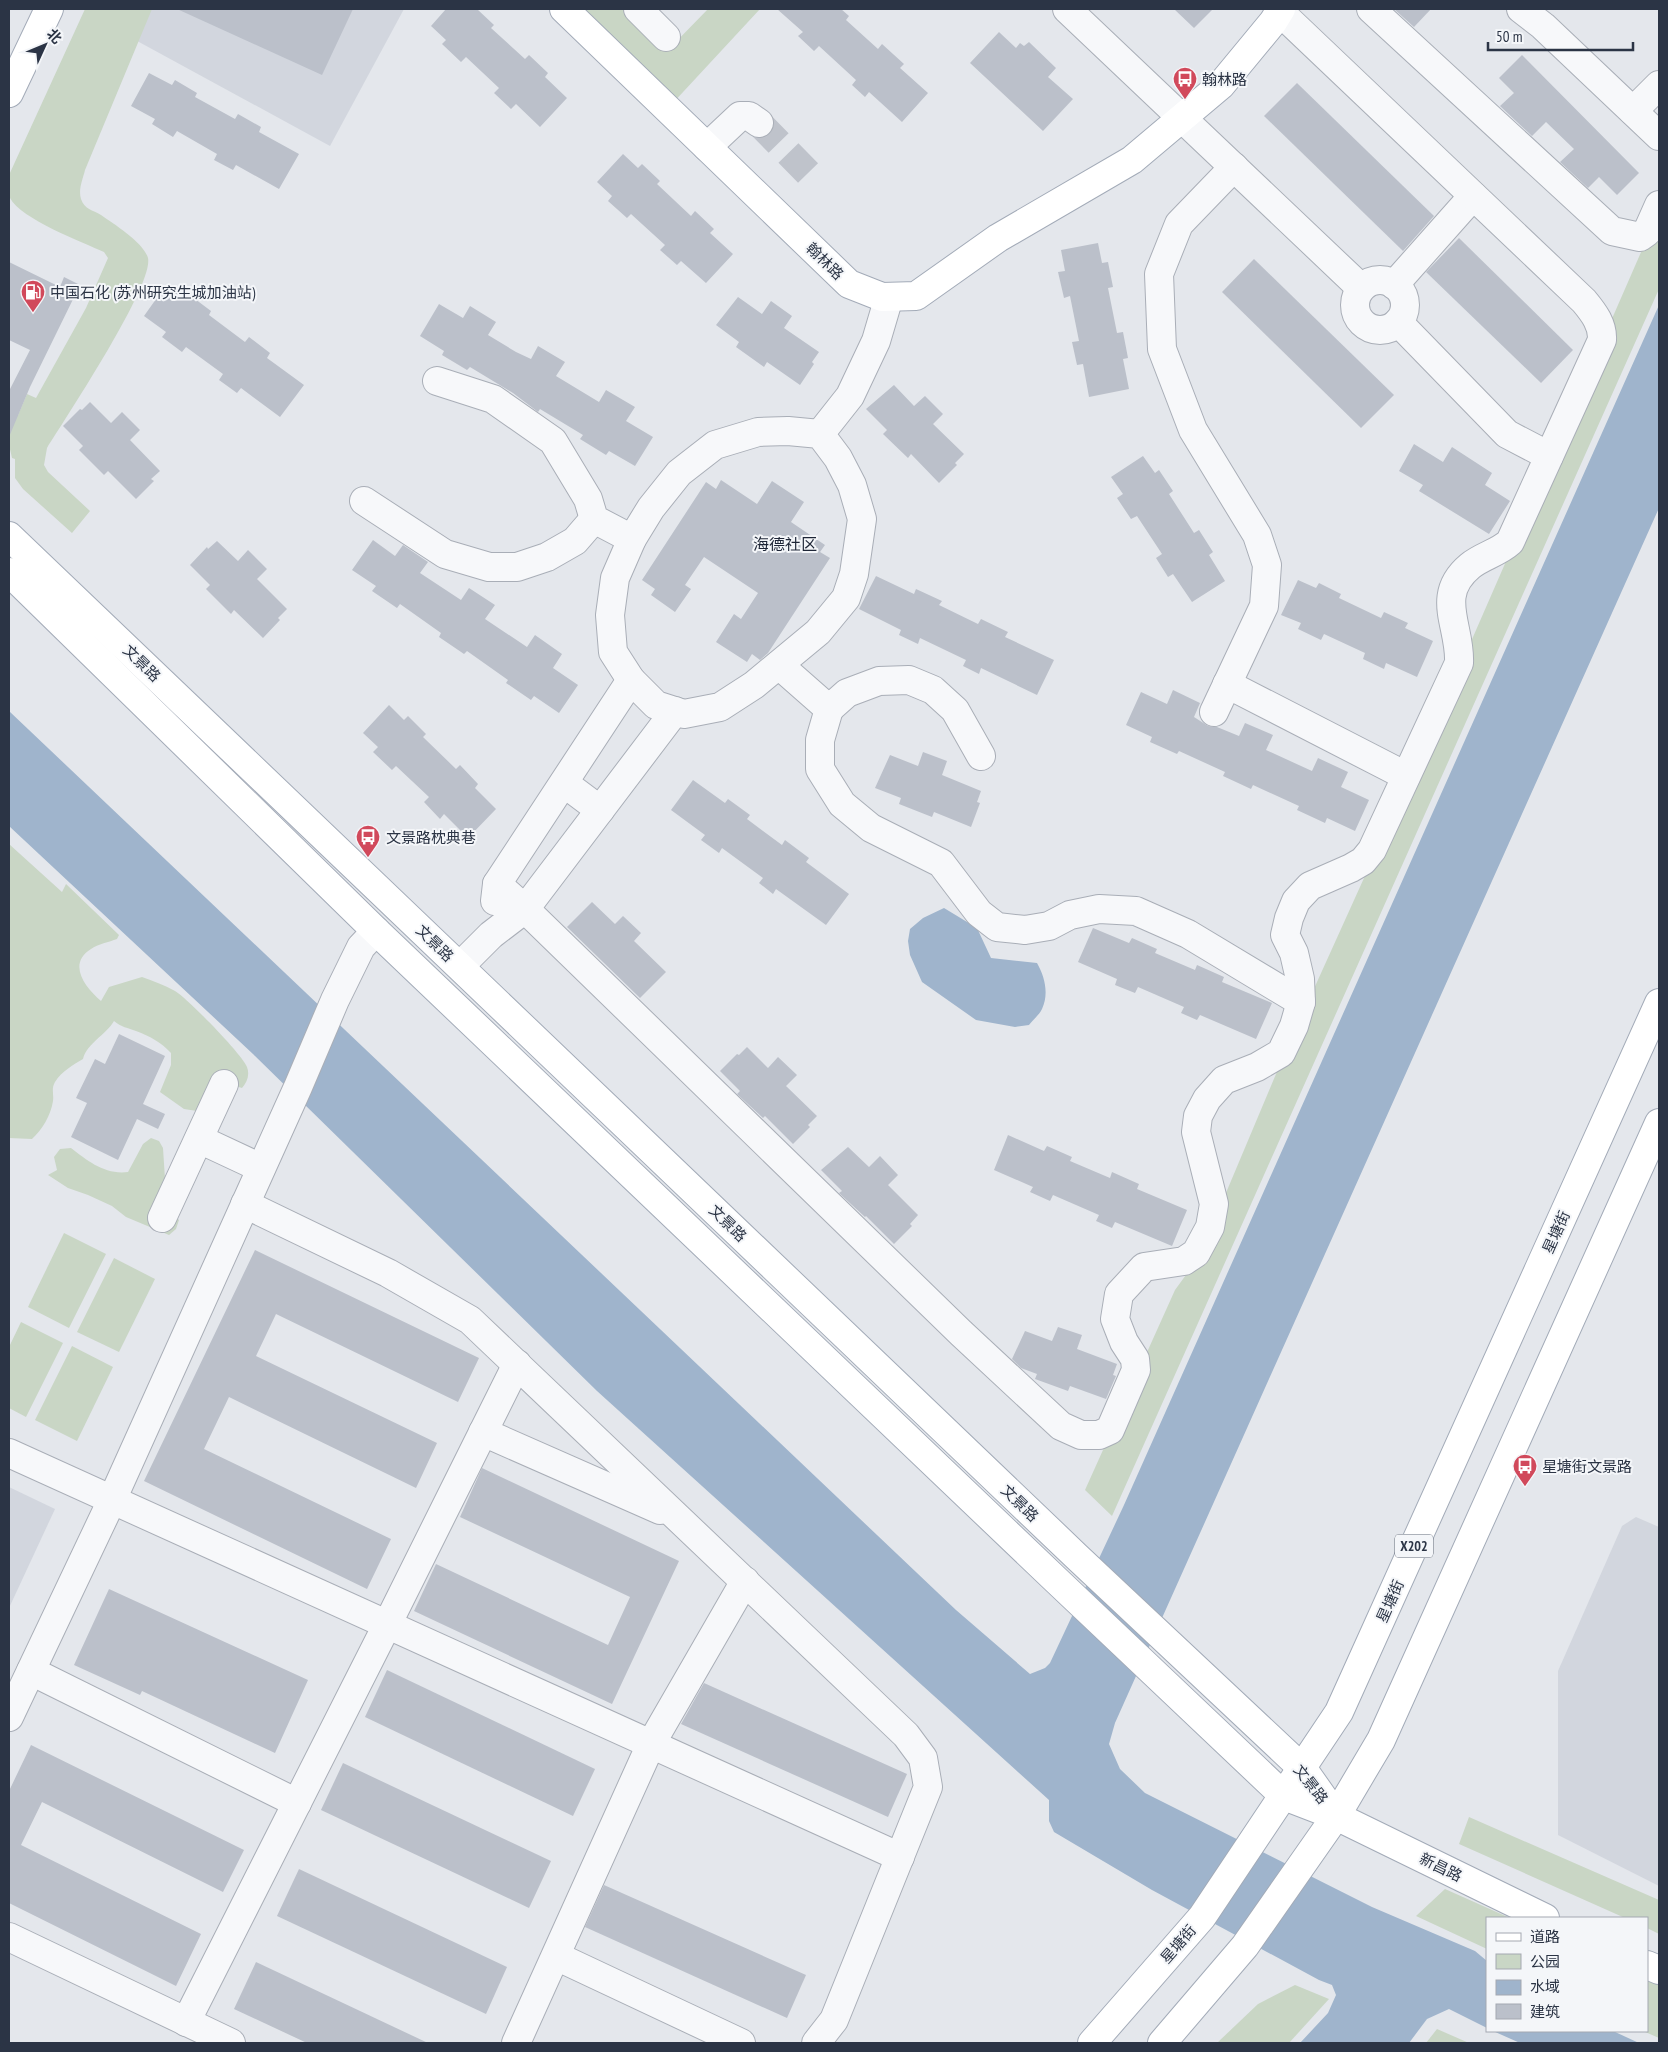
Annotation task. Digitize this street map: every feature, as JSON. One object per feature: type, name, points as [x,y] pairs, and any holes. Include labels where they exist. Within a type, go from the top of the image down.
[{"type":"main road","points":[[9,93],[49,9]]},
{"type":"main road","name":"翰林路","points":[[564,9],[849,284],[882,297],[916,296],[998,238],[1132,160],[1221,85],[1273,22],[1280,10]]},
{"type":"main road","name":"文景路","points":[[9,536],[1302,1770],[1336,1816]]},
{"type":"main road","name":"文景路","points":[[9,572],[376,930],[1284,1796],[1336,1816]]},
{"type":"main road","name":"星塘街","points":[[1092,2043],[1202,1917],[1340,1712],[1659,1003]]},
{"type":"main road","points":[[1162,2043],[1245,1946],[1336,1816],[1381,1740],[1659,1123]]},
{"type":"main road","name":"新昌路","points":[[1336,1816],[1543,1917]]},
{"type":"street","points":[[638,9],[666,36]]},
{"type":"street","points":[[1067,9],[1361,288]]},
{"type":"street","points":[[1371,9],[1612,231],[1640,237],[1647,232],[1659,205]]},
{"type":"street","points":[[1522,9],[1549,18],[1633,111],[1659,136]]},
{"type":"street","points":[[497,884],[525,909],[961,1333],[1061,1426],[1080,1434],[1099,1435],[1110,1430],[1136,1370],[1135,1358],[1124,1342],[1115,1320],[1119,1294],[1144,1267],[1184,1261],[1196,1253],[1210,1227],[1214,1204],[1196,1132],[1198,1116],[1207,1099],[1224,1080],[1257,1067],[1281,1053],[1294,1026],[1301,1002],[1300,978],[1294,952],[1285,935],[1296,901],[1310,886],[1351,868],[1363,861],[1372,850],[1459,663],[1459,652],[1450,604],[1452,590],[1458,577],[1471,564],[1500,551],[1510,542],[1602,340],[1602,331],[1594,313],[1584,301],[1280,10]]},
{"type":"street","points":[[1633,111],[1659,85]]},
{"type":"street","points":[[707,147],[740,116],[749,116],[759,123]]},
{"type":"street","points":[[1214,712],[1264,606],[1267,566],[1257,535],[1193,430],[1162,349],[1159,274],[1179,224],[1234,168]]},
{"type":"street","points":[[1394,285],[1473,196]]},
{"type":"street","points":[[1375,280],[1383,280],[1394,285],[1402,294],[1405,302],[1404,311],[1398,322],[1388,329],[1380,331],[1364,325],[1355,311],[1354,303],[1361,288],[1375,280]]},
{"type":"street","points":[[820,434],[850,396],[876,341],[889,297]]},
{"type":"street","points":[[1398,322],[1507,434],[1549,456]]},
{"type":"street","points":[[437,381],[493,399],[554,441],[588,499],[594,519],[632,539]]},
{"type":"street","points":[[788,431],[820,434],[838,458],[852,485],[862,519],[854,574],[846,598],[818,632],[754,685],[720,707],[684,714],[656,705],[631,680],[613,652],[610,615],[614,578],[632,539],[651,508],[679,473],[715,445],[758,432],[788,431]]},
{"type":"street","points":[[364,501],[445,554],[489,567],[518,567],[547,557],[575,541],[594,519]]},
{"type":"street","points":[[779,665],[830,709]]},
{"type":"street","points":[[491,935],[497,884],[631,680]]},
{"type":"street","points":[[981,756],[955,710],[933,690],[909,680],[880,681],[847,693],[830,709],[820,740],[820,769],[842,804],[871,828],[941,863],[979,913],[996,927],[1025,930],[1049,926],[1070,915],[1099,909],[1136,911],[1188,934],[1301,1002]]},
{"type":"street","points":[[1227,684],[1406,776]]},
{"type":"street","points":[[460,966],[491,935],[525,909],[675,711]]},
{"type":"street","points":[[564,783],[600,810]]},
{"type":"street","points":[[9,1717],[112,1500],[298,1087],[334,1000],[361,947],[376,930]]},
{"type":"street","points":[[162,1218],[224,1084]]},
{"type":"street","points":[[199,1139],[261,1168]]},
{"type":"street","points":[[245,1204],[388,1273],[470,1320],[906,1735],[924,1758],[928,1787],[834,2020],[816,2043]]},
{"type":"street","points":[[186,2022],[517,1364]]},
{"type":"street","points":[[483,1432],[678,1518]]},
{"type":"street","points":[[9,1452],[900,1857]]},
{"type":"street","points":[[516,2043],[651,1744],[745,1581]]},
{"type":"street","points":[[30,1671],[297,1803]]},
{"type":"street","points":[[9,1937],[231,2043]]},
{"type":"street","points":[[556,1956],[741,2043]]},
{"type":"shaded area","points":[[127,9],[404,9],[330,146],[117,30]]},
{"type":"shaded area","points":[[9,1487],[55,1509],[9,1608]]},
{"type":"shaded area","points":[[1636,1517],[1659,1527],[1659,1886],[1558,1835],[1558,1671],[1622,1526]]},
{"type":"green space","points":[[85,9],[152,9],[85,170],[80,192],[84,205],[128,234],[141,246],[148,258],[146,273],[123,322],[47,448],[44,465],[48,472],[90,511],[72,533],[23,489],[15,478],[15,459],[12,458],[9,445],[9,410],[18,415],[27,394],[36,398],[86,308],[108,258],[104,252],[53,229],[26,214],[10,198],[8,187],[9,175]]},
{"type":"green space","points":[[572,9],[628,9],[670,48],[708,9],[760,9],[671,105]]},
{"type":"green space","points":[[1659,211],[1659,289],[1112,1516],[1085,1490],[1175,1290],[1199,1257],[1284,1055],[1473,637]]},
{"type":"green space","points":[[9,844],[62,892],[66,884],[119,935],[117,939],[91,949],[80,961],[81,975],[89,989],[101,1001],[109,987],[142,977],[175,991],[214,1027],[243,1060],[247,1067],[248,1076],[242,1088],[229,1084],[197,1111],[184,1109],[160,1092],[171,1065],[171,1053],[151,1038],[114,1021],[88,1048],[83,1059],[64,1071],[55,1082],[50,1112],[43,1127],[36,1135],[32,1139],[9,1138]]},
{"type":"green space","points":[[151,1138],[159,1141],[163,1148],[165,1179],[175,1216],[179,1220],[176,1229],[169,1235],[126,1217],[112,1206],[68,1188],[48,1175],[57,1170],[54,1157],[60,1149],[71,1148],[90,1162],[104,1169],[128,1172],[143,1144]]},
{"type":"green space","points":[[64,1233],[106,1254],[69,1328],[28,1307]]},
{"type":"green space","points":[[114,1258],[155,1279],[119,1352],[77,1332]]},
{"type":"green space","points":[[21,1322],[63,1343],[26,1417],[9,1408],[9,1347]]},
{"type":"green space","points":[[72,1346],[113,1367],[77,1441],[35,1420]]},
{"type":"green space","points":[[1469,1817],[1659,1900],[1659,1934],[1648,1928],[1648,1917],[1623,1917],[1459,1844]]},
{"type":"green space","points":[[1445,1889],[1508,1917],[1486,1917],[1486,1949],[1416,1916]]},
{"type":"green space","points":[[1648,1979],[1659,1984],[1659,2038],[1645,2032],[1648,2032]]},
{"type":"green space","points":[[1295,1985],[1329,1999],[1289,2043],[1217,2043],[1258,2004]]},
{"type":"green space","points":[[1437,2029],[1469,2043],[1426,2043]]},
{"type":"water","points":[[1659,305],[1659,508],[1115,1723],[1109,1744],[1120,1769],[1145,1793],[1372,1907],[1475,1951],[1486,1960],[1486,2028],[1449,2009],[1427,2019],[1409,2043],[1300,2043],[1328,2013],[1336,1995],[1332,1985],[1319,1980],[1152,1890],[1054,1832],[1049,1821],[1049,1800],[597,1391],[253,1054],[9,826],[9,711],[956,1610],[1030,1674],[1045,1668],[1050,1663],[1124,1505]]},
{"type":"water","points":[[944,908],[977,928],[991,958],[1037,963],[1044,980],[1046,992],[1041,1011],[1029,1025],[1015,1027],[976,1020],[922,982],[910,955],[908,941],[910,929],[923,918]]},
{"type":"water","points":[[1495,2032],[1615,2032],[1639,2043],[1520,2043]]},
{"type":"building","points":[[177,9],[353,9],[322,75]]},
{"type":"building","points":[[446,9],[477,9],[494,25],[491,28],[525,59],[529,55],[548,73],[545,77],[567,98],[540,127],[516,104],[511,109],[494,93],[499,88],[466,57],[461,62],[442,44],[446,40],[431,26]]},
{"type":"building","points":[[777,9],[841,9],[849,16],[846,20],[878,49],[882,44],[904,64],[900,68],[928,93],[902,122],[869,92],[865,97],[852,85],[856,80],[819,46],[814,51],[798,36],[803,32]]},
{"type":"building","points":[[1174,9],[1213,9],[1194,28]]},
{"type":"building","points":[[1394,9],[1431,9],[1414,27]]},
{"type":"building","points":[[999,32],[1016,48],[1020,43],[1024,46],[1029,42],[1056,68],[1048,77],[1073,99],[1043,131],[970,63]]},
{"type":"building","points":[[1522,55],[1639,173],[1617,195],[1599,177],[1588,188],[1560,162],[1574,149],[1546,122],[1532,136],[1500,106],[1514,93],[1499,78]]},
{"type":"building","points":[[149,73],[172,85],[175,80],[197,93],[195,97],[235,119],[238,114],[261,127],[259,132],[299,154],[279,189],[236,165],[233,170],[214,160],[217,154],[177,131],[173,137],[152,124],[155,119],[131,106]]},
{"type":"building","points":[[1297,83],[1434,216],[1403,251],[1264,116]]},
{"type":"building","points":[[623,154],[638,168],[642,164],[660,181],[657,184],[691,216],[695,211],[714,229],[710,233],[733,254],[706,283],[681,261],[677,265],[660,250],[665,245],[631,214],[627,218],[608,201],[612,196],[597,182]]},
{"type":"building","points":[[1459,238],[1573,350],[1541,383],[1426,272]]},
{"type":"building","points":[[1098,243],[1102,263],[1108,262],[1113,287],[1108,288],[1117,333],[1123,332],[1128,358],[1123,359],[1129,389],[1089,397],[1083,364],[1077,365],[1072,342],[1079,341],[1070,296],[1064,298],[1058,272],[1065,271],[1061,250]]},
{"type":"building","points":[[1254,259],[1394,395],[1361,428],[1222,292]]},
{"type":"building","points":[[9,262],[60,287],[64,277],[80,285],[30,387],[9,437],[9,391],[30,350],[9,340]]},
{"type":"building","points":[[166,285],[187,300],[191,296],[211,311],[209,315],[245,342],[249,337],[270,353],[267,358],[304,385],[280,417],[241,388],[237,393],[219,380],[223,374],[186,347],[182,352],[162,337],[166,332],[144,316]]},
{"type":"building","points":[[738,297],[762,314],[771,301],[792,316],[784,328],[819,352],[812,362],[814,364],[800,385],[767,362],[764,367],[736,347],[739,342],[716,325]]},
{"type":"building","points":[[439,304],[463,318],[470,306],[496,322],[488,335],[531,359],[538,346],[565,362],[556,376],[599,402],[606,390],[635,407],[626,421],[653,437],[635,466],[609,451],[606,455],[580,439],[583,435],[540,409],[538,412],[513,393],[470,367],[467,370],[442,355],[444,351],[420,336]]},
{"type":"building","points":[[894,385],[914,406],[925,396],[943,414],[933,424],[964,454],[955,463],[957,465],[939,483],[911,454],[908,458],[883,434],[887,430],[866,409]]},
{"type":"building","points":[[90,402],[111,423],[122,412],[140,430],[130,440],[160,471],[151,479],[154,481],[136,499],[108,471],[104,475],[79,450],[83,446],[63,426]]},
{"type":"building","points":[[1414,444],[1443,462],[1452,447],[1492,473],[1485,485],[1510,501],[1489,534],[1419,491],[1423,485],[1399,471]]},
{"type":"building","points":[[1143,456],[1155,473],[1159,470],[1173,491],[1169,494],[1194,533],[1199,530],[1213,552],[1209,555],[1225,581],[1192,602],[1173,574],[1168,577],[1156,558],[1162,554],[1137,516],[1131,519],[1117,498],[1123,494],[1111,477]]},
{"type":"building","points":[[721,480],[757,504],[772,481],[804,502],[791,522],[825,545],[820,552],[830,558],[768,653],[760,660],[752,654],[747,662],[716,642],[734,614],[741,619],[758,593],[704,557],[685,585],[691,589],[675,612],[651,595],[655,589],[642,580],[706,482],[716,489]]},
{"type":"building","points":[[373,540],[395,556],[403,545],[428,562],[420,573],[461,600],[469,588],[495,605],[485,619],[527,647],[535,635],[562,654],[553,668],[578,685],[559,713],[534,696],[531,700],[506,683],[508,680],[467,651],[464,654],[439,637],[441,633],[400,604],[397,608],[372,591],[376,586],[352,570]]},
{"type":"building","points":[[217,541],[238,561],[248,550],[267,569],[257,579],[287,609],[278,618],[280,620],[263,638],[234,610],[231,614],[206,589],[210,585],[190,565],[207,547],[208,549]]},
{"type":"building","points":[[876,576],[914,594],[916,589],[942,601],[939,605],[978,624],[981,619],[1008,632],[1005,637],[1054,660],[1037,695],[981,668],[979,674],[963,666],[966,660],[920,638],[918,644],[899,635],[901,630],[859,609]]},
{"type":"building","points":[[1298,580],[1316,588],[1319,583],[1341,594],[1339,598],[1381,618],[1384,612],[1408,623],[1405,628],[1433,641],[1417,677],[1386,663],[1384,669],[1363,659],[1365,653],[1324,634],[1321,640],[1298,629],[1301,623],[1281,615]]},
{"type":"building","points":[[1173,690],[1200,703],[1194,717],[1208,726],[1217,727],[1239,736],[1245,723],[1273,735],[1266,750],[1312,771],[1318,758],[1348,772],[1341,787],[1369,800],[1355,831],[1327,818],[1325,823],[1297,810],[1299,806],[1253,785],[1251,789],[1223,776],[1225,772],[1179,751],[1177,754],[1150,742],[1152,737],[1126,725],[1141,692],[1167,704]]},
{"type":"building","points":[[389,705],[404,720],[408,716],[426,734],[423,737],[456,769],[460,765],[478,784],[475,788],[496,809],[468,838],[444,814],[440,819],[424,802],[429,797],[396,766],[392,770],[373,752],[378,747],[363,733]]},
{"type":"building","points":[[923,752],[947,761],[942,775],[981,791],[977,802],[980,803],[971,827],[934,812],[932,817],[899,804],[901,798],[875,788],[890,755],[918,766]]},
{"type":"building","points":[[693,780],[725,803],[728,799],[750,815],[747,819],[782,845],[785,840],[809,858],[806,862],[849,894],[826,925],[776,889],[773,894],[759,883],[763,878],[722,848],[719,853],[701,840],[705,835],[671,810]]},
{"type":"building","points":[[592,902],[615,924],[623,916],[641,933],[634,941],[666,972],[640,998],[567,927]]},
{"type":"building","points":[[1093,928],[1129,943],[1132,938],[1157,949],[1155,953],[1195,970],[1197,965],[1224,977],[1222,982],[1272,1003],[1256,1039],[1200,1015],[1197,1020],[1181,1013],[1184,1007],[1138,987],[1135,993],[1115,985],[1117,979],[1078,962]]},
{"type":"building","points":[[119,1034],[165,1056],[143,1104],[165,1114],[158,1129],[137,1119],[118,1160],[71,1137],[87,1103],[76,1098],[95,1059],[105,1064]]},
{"type":"building","points":[[747,1047],[768,1068],[778,1057],[797,1075],[786,1086],[817,1116],[808,1125],[810,1127],[793,1144],[765,1116],[763,1118],[737,1094],[740,1091],[720,1071]]},
{"type":"building","points":[[1008,1135],[1044,1151],[1047,1146],[1072,1157],[1070,1161],[1110,1178],[1112,1172],[1139,1184],[1137,1189],[1187,1210],[1172,1246],[1115,1222],[1112,1228],[1096,1221],[1099,1215],[1053,1195],[1050,1201],[1030,1192],[1033,1187],[994,1170]]},
{"type":"building","points":[[848,1147],[869,1167],[880,1156],[898,1175],[888,1185],[918,1215],[910,1224],[912,1226],[894,1244],[839,1193],[842,1191],[821,1170]]},
{"type":"building","points":[[255,1250],[479,1358],[458,1402],[276,1314],[256,1356],[437,1443],[416,1488],[229,1397],[204,1449],[391,1539],[367,1589],[144,1481]]},
{"type":"building","points":[[1058,1327],[1082,1335],[1077,1349],[1117,1364],[1113,1375],[1116,1376],[1106,1399],[1070,1386],[1068,1391],[1035,1379],[1037,1374],[1021,1368],[1012,1359],[1025,1331],[1052,1341]]},
{"type":"building","points":[[482,1468],[679,1561],[612,1704],[414,1611],[436,1564],[608,1645],[630,1597],[460,1517]]},
{"type":"building","points":[[109,1589],[308,1680],[275,1753],[142,1691],[140,1695],[74,1665]]},
{"type":"building","points":[[387,1670],[595,1769],[573,1816],[365,1717]]},
{"type":"building","points":[[704,1683],[907,1774],[888,1817],[681,1724]]},
{"type":"building","points":[[31,1745],[244,1850],[223,1892],[42,1802],[21,1845],[201,1934],[176,1986],[9,1903],[9,1791]]},
{"type":"building","points":[[343,1763],[551,1861],[529,1908],[321,1810]]},
{"type":"building","points":[[299,1869],[507,1967],[486,2014],[277,1916]]},
{"type":"building","points":[[604,1885],[806,1975],[787,2018],[585,1927]]},
{"type":"building","points":[[256,1962],[428,2043],[307,2043],[234,2009]]},
{"type":"tunnel","points":[[759,123],[814,179]]},
{"type":"place","name":"翰林路","points":[[1185,100]]},
{"type":"place","name":"中国石化 (苏州研究生城加油站)","points":[[33,313]]},
{"type":"place","name":"文景路枕典巷","points":[[368,858]]},
{"type":"place","name":"星塘街文景路","points":[[1525,1487]]},
{"type":"district","name":"海德社区","points":[[785,544]]}]
